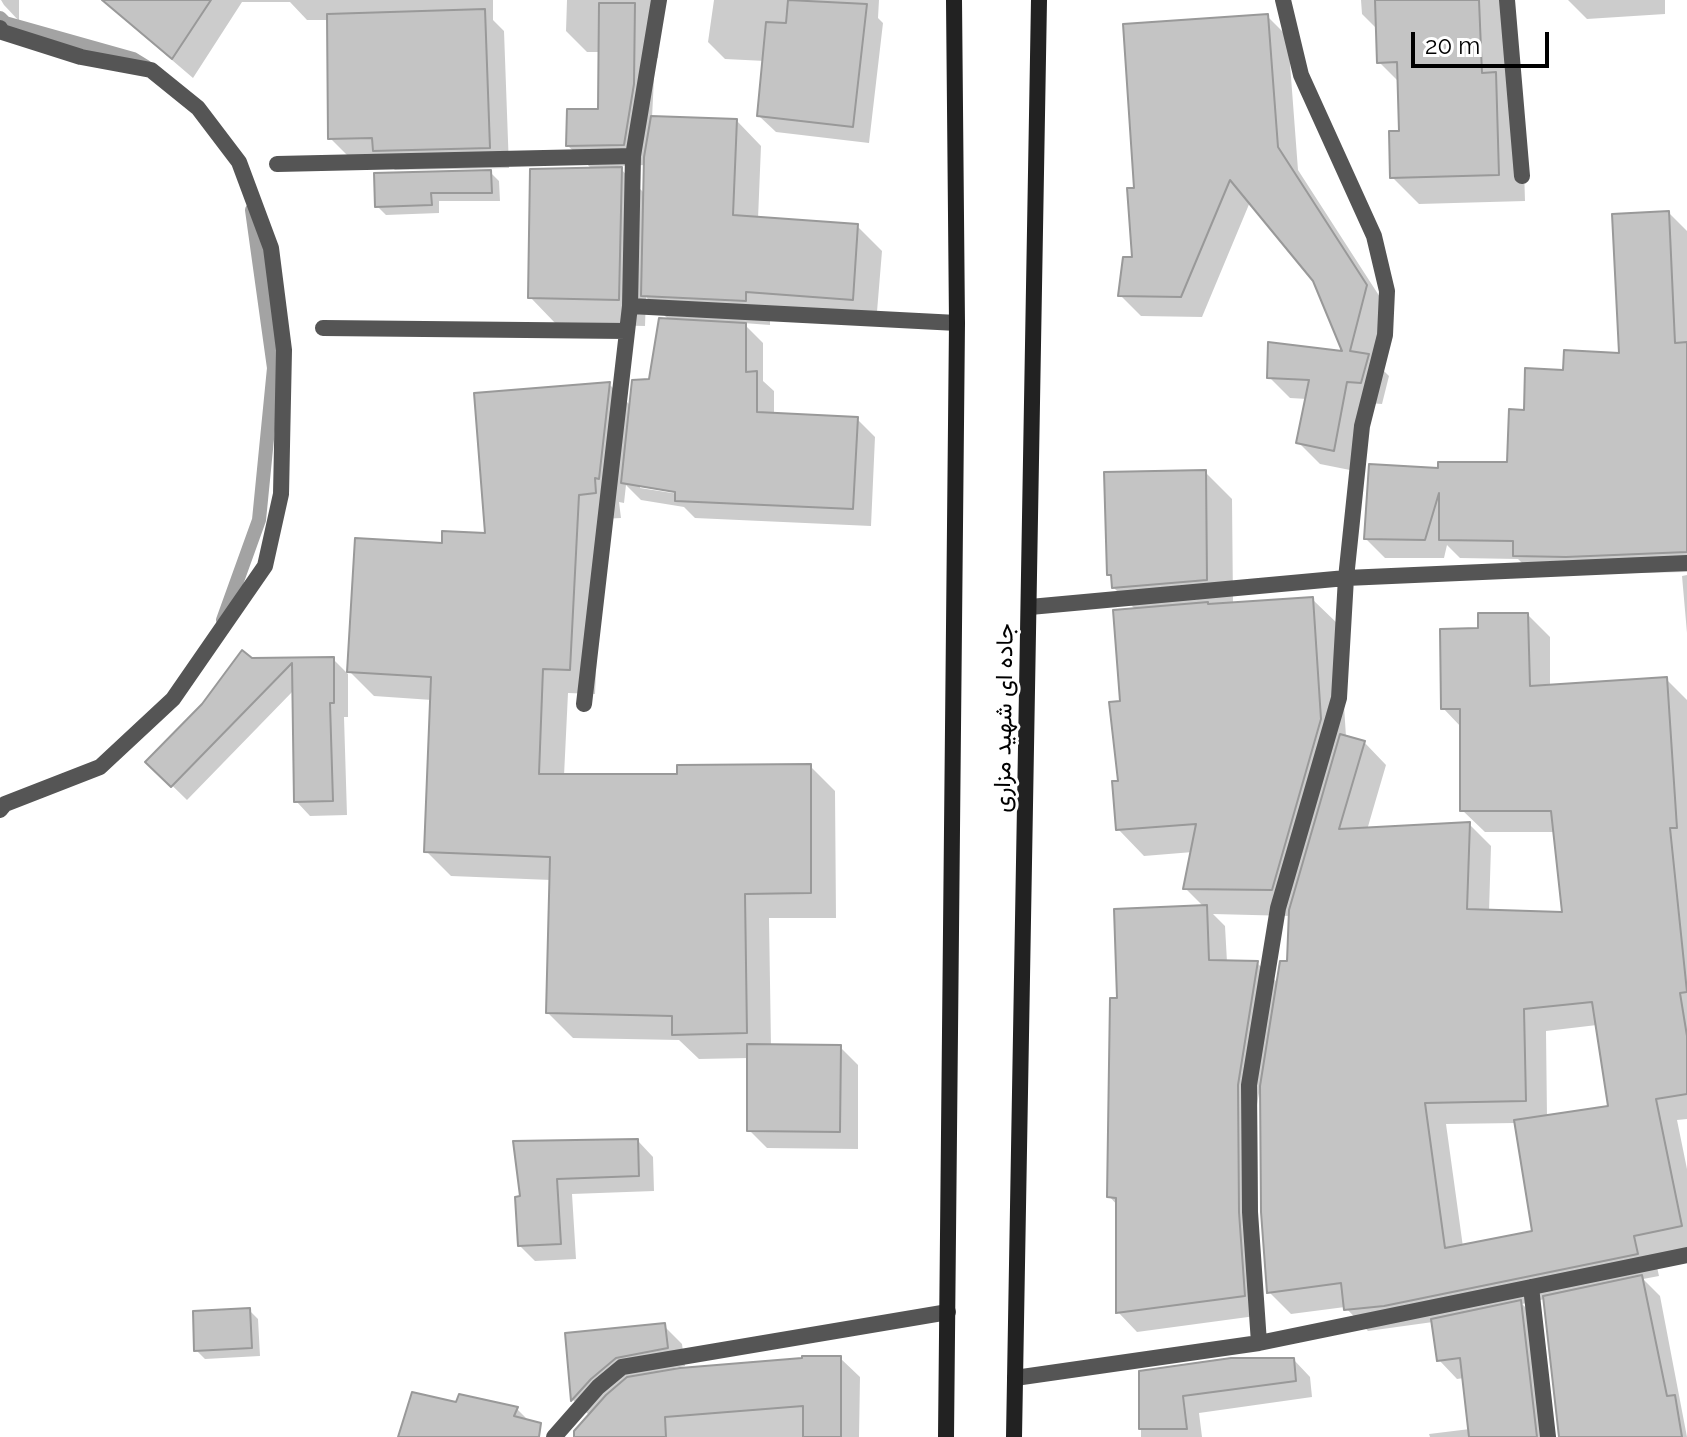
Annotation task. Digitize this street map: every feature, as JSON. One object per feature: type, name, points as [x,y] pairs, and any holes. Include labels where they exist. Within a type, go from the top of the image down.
[{"type":"main road","name":"جاده ای شهید مزاری","points":[[946,1437],[957,323],[954,0]]},
{"type":"main road","name":"جاده ای شهید مزاری","points":[[1014,1437],[1039,0]]},
{"type":"street","points":[[584,704],[630,306],[633,156],[659,0]]},
{"type":"street","points":[[1259,1343],[1250,1212],[1249,1085],[1278,908],[1339,698],[1346,578],[1362,426],[1385,335],[1387,291],[1374,236],[1301,75],[1283,0]]},
{"type":"street","points":[[1507,0],[1522,176]]},
{"type":"street","points":[[0,28],[2,32],[81,57],[151,70],[198,108],[239,162],[271,248],[284,350],[281,494],[265,566],[173,699],[100,767],[5,804],[0,810]]},
{"type":"street","points":[[277,164],[633,156]]},
{"type":"street","points":[[630,306],[957,323]]},
{"type":"street","points":[[323,328],[627,331]]},
{"type":"street","points":[[1030,607],[1346,578],[1687,563]]},
{"type":"street","points":[[1015,1378],[1259,1343],[1687,1255]]},
{"type":"street","points":[[1531,1287],[1548,1437]]},
{"type":"street","points":[[554,1437],[598,1387],[622,1367],[948,1312]]},
{"type":"building","points":[[102,0],[211,0],[172,59]]},
{"type":"building","points":[[788,0],[867,4],[853,127],[757,116],[766,22],[786,23]]},
{"type":"building","points":[[1375,0],[1479,0],[1482,73],[1496,72],[1499,175],[1390,178],[1389,131],[1399,131],[1397,62],[1377,63]]},
{"type":"building","points":[[599,3],[635,3],[634,84],[624,145],[566,146],[567,109],[598,109]]},
{"type":"building","points":[[485,9],[490,148],[373,151],[372,138],[328,139],[327,14]]},
{"type":"building","points":[[1268,14],[1278,147],[1367,285],[1350,351],[1369,354],[1361,383],[1347,382],[1334,451],[1296,443],[1309,380],[1267,378],[1268,342],[1342,351],[1313,281],[1230,180],[1181,297],[1118,296],[1123,257],[1132,257],[1127,188],[1134,188],[1123,24]]},
{"type":"building","points":[[651,116],[737,119],[733,215],[858,224],[853,300],[746,292],[746,301],[641,296],[644,157]]},
{"type":"building","points":[[622,167],[619,300],[528,298],[530,169]]},
{"type":"building","points":[[491,170],[492,193],[431,193],[432,205],[375,207],[374,173]]},
{"type":"building","points":[[1669,211],[1675,343],[1687,342],[1687,552],[1513,556],[1513,541],[1439,540],[1439,493],[1425,540],[1364,539],[1369,464],[1438,468],[1438,462],[1507,462],[1509,409],[1524,410],[1525,368],[1563,370],[1564,350],[1619,353],[1612,214]]},
{"type":"building","points":[[659,318],[746,323],[746,372],[757,371],[757,412],[858,417],[853,509],[675,501],[675,492],[621,483],[632,380],[649,379]]},
{"type":"building","points":[[610,382],[599,479],[595,478],[596,493],[579,495],[570,670],[543,669],[539,774],[677,774],[677,765],[811,764],[811,893],[745,894],[747,1033],[672,1035],[672,1016],[546,1013],[550,857],[424,852],[431,677],[347,672],[355,538],[442,543],[442,531],[485,533],[474,393]]},
{"type":"building","points":[[1206,470],[1207,580],[1112,588],[1111,575],[1107,575],[1104,472]]},
{"type":"building","points":[[1313,597],[1321,719],[1272,890],[1183,889],[1196,824],[1116,830],[1112,781],[1118,781],[1109,702],[1120,701],[1113,610]]},
{"type":"building","points":[[1478,613],[1528,613],[1530,686],[1667,677],[1677,828],[1670,828],[1687,992],[1680,993],[1687,1036],[1687,1094],[1656,1099],[1682,1226],[1634,1236],[1638,1254],[1384,1306],[1344,1310],[1341,1283],[1267,1293],[1261,1212],[1260,1086],[1280,961],[1287,961],[1289,910],[1340,734],[1365,741],[1339,829],[1470,822],[1467,909],[1562,912],[1551,811],[1460,811],[1460,709],[1441,709],[1440,629],[1478,628]],"holes":[[[1592,1002],[1608,1106],[1514,1120],[1532,1231],[1445,1248],[1425,1103],[1526,1101],[1524,1009]]]},
{"type":"building","points":[[242,650],[252,658],[334,657],[334,703],[330,703],[333,801],[294,802],[292,663],[171,787],[145,762],[202,704]]},
{"type":"building","points":[[1207,905],[1209,960],[1258,961],[1238,1085],[1239,1212],[1245,1296],[1116,1313],[1116,1198],[1107,1197],[1110,998],[1117,998],[1114,909]]},
{"type":"building","points":[[747,1044],[841,1045],[840,1132],[747,1131]]},
{"type":"building","points":[[638,1139],[639,1176],[557,1179],[561,1244],[518,1246],[515,1197],[520,1196],[513,1141]]},
{"type":"building","points":[[1642,1275],[1667,1396],[1675,1395],[1682,1437],[1559,1437],[1543,1296]]},
{"type":"building","points":[[1521,1300],[1537,1437],[1469,1437],[1460,1358],[1437,1361],[1431,1319]]},
{"type":"building","points":[[250,1308],[252,1348],[194,1351],[193,1311]]},
{"type":"building","points":[[665,1323],[668,1348],[616,1358],[571,1401],[565,1333]]},
{"type":"building","points":[[802,1356],[841,1356],[841,1437],[803,1437],[803,1406],[665,1417],[666,1437],[574,1437],[574,1431],[627,1377],[680,1368]]},
{"type":"building","points":[[1231,1358],[1294,1358],[1296,1381],[1183,1396],[1187,1429],[1139,1429],[1139,1371]]},
{"type":"building","points":[[412,1392],[456,1402],[459,1394],[518,1407],[514,1416],[541,1423],[539,1437],[398,1437]]},
{"type":"waterway","points":[[0,18],[5,23],[133,59],[146,67]]},
{"type":"waterway","points":[[223,620],[259,520],[274,368],[252,210]]}]
